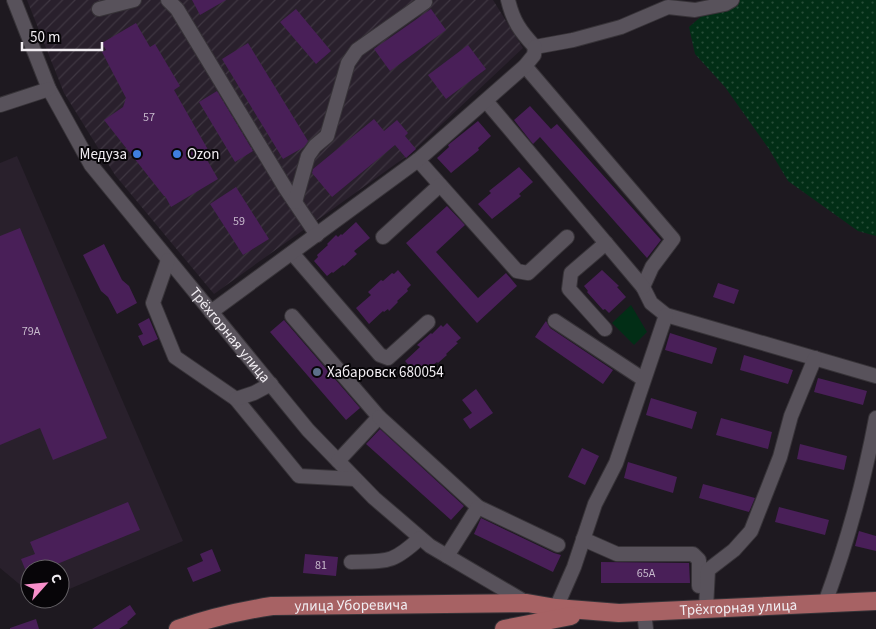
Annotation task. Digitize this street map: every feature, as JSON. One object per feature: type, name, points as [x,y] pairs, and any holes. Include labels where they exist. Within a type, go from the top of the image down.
[{"type":"main road","name":"Трёхгорная улица","points":[[599,612],[645,620],[702,609],[876,601]]},
{"type":"main road","name":"улица Уборевича","points":[[178,629],[203,620],[272,606],[482,602],[527,603],[599,612]]},
{"type":"main road","points":[[504,629],[566,616],[599,612]]},
{"type":"street","name":"Трёхгорная улица","points":[[14,0],[49,90],[91,165],[308,430],[374,498],[420,538],[446,556],[527,603]]},
{"type":"street","points":[[99,9],[134,0]]},
{"type":"street","points":[[168,0],[177,9],[317,235]]},
{"type":"street","points":[[508,0],[512,17],[522,33],[535,47]]},
{"type":"street","points":[[535,47],[574,40],[621,27],[666,3],[695,10],[725,4],[732,0]]},
{"type":"street","points":[[295,202],[308,156],[314,146],[327,136],[348,63],[357,50],[424,2]]},
{"type":"street","points":[[211,312],[418,160],[525,66],[534,55],[535,47]]},
{"type":"street","points":[[525,66],[672,239],[652,267],[643,287]]},
{"type":"street","points":[[0,106],[49,90]]},
{"type":"street","points":[[486,101],[643,287],[651,303],[666,315],[876,376]]},
{"type":"street","points":[[418,160],[517,271],[528,272],[567,237]]},
{"type":"street","points":[[382,237],[440,185]]},
{"type":"street","points":[[605,329],[569,289],[571,273],[606,243]]},
{"type":"street","points":[[292,253],[380,355],[388,358],[428,322]]},
{"type":"street","points":[[168,260],[153,303],[175,357],[236,399],[299,476],[355,479]]},
{"type":"street","points":[[556,608],[595,504],[616,463],[666,315]]},
{"type":"street","points":[[292,316],[379,417],[478,507],[558,545]]},
{"type":"street","points":[[555,321],[643,379]]},
{"type":"street","points":[[702,609],[708,570],[734,550],[751,531],[780,457],[790,416],[815,358]]},
{"type":"street","points":[[236,399],[254,393],[271,384]]},
{"type":"street","points":[[338,461],[379,417]]},
{"type":"street","points":[[825,603],[852,521],[869,455],[876,418]]},
{"type":"street","points":[[446,556],[478,507]]},
{"type":"street","points":[[351,562],[393,559],[420,538]]},
{"type":"street","points":[[583,538],[617,554],[693,554],[699,560],[702,609]]},
{"type":"street","points":[[482,602],[485,578]]},
{"type":"shaded area","points":[[27,0],[493,0],[523,48],[411,153],[214,294],[115,175],[64,93]]},
{"type":"shaded area","points":[[17,156],[183,541],[70,589],[70,559],[20,559],[20,585],[0,568],[0,163]]},
{"type":"green space","points":[[720,0],[876,0],[876,236],[858,231],[788,181],[769,149],[725,87],[695,54],[689,27]]},
{"type":"green space","points":[[631,305],[647,332],[634,345],[612,323]]},
{"type":"building","points":[[192,0],[226,0],[200,15]]},
{"type":"building","points":[[296,9],[331,51],[316,64],[280,22]]},
{"type":"building","points":[[431,9],[446,30],[390,71],[374,49]]},
{"type":"building","points":[[136,23],[150,47],[155,44],[180,86],[174,90],[211,155],[206,158],[218,179],[171,207],[165,196],[104,120],[123,107],[126,98],[102,52],[106,50],[102,43]]},
{"type":"building","points":[[248,43],[308,141],[304,147],[283,159],[222,59]]},
{"type":"building","points":[[468,45],[486,69],[446,99],[428,75]]},
{"type":"building","points":[[217,91],[253,151],[235,162],[199,102]]},
{"type":"building","points":[[530,106],[551,129],[557,124],[661,240],[647,258],[540,137],[533,144],[514,120]]},
{"type":"building","points":[[374,119],[384,131],[397,120],[408,133],[405,136],[416,149],[406,158],[395,145],[332,197],[312,173],[313,169]]},
{"type":"building","points":[[478,121],[491,136],[478,148],[479,150],[451,173],[437,158],[449,147],[448,145]]},
{"type":"building","points":[[519,167],[533,182],[519,194],[521,196],[492,219],[478,204],[491,193],[489,191]]},
{"type":"building","points":[[236,187],[269,239],[243,255],[210,204]]},
{"type":"building","points":[[447,206],[465,225],[436,252],[478,298],[506,273],[517,286],[477,323],[406,243]]},
{"type":"building","points":[[356,222],[370,238],[354,251],[357,254],[344,266],[327,276],[314,261],[318,257],[317,255],[336,235],[338,237],[342,235]]},
{"type":"building","points":[[20,228],[107,438],[53,460],[40,428],[0,445],[0,236]]},
{"type":"building","points":[[104,244],[122,280],[129,286],[137,303],[117,314],[108,297],[101,291],[83,255]]},
{"type":"building","points":[[398,270],[411,285],[407,289],[408,291],[389,311],[388,309],[383,311],[369,324],[356,308],[371,295],[368,292],[381,280],[383,281]]},
{"type":"building","points":[[602,270],[619,286],[617,287],[626,297],[609,313],[605,309],[603,310],[584,286]]},
{"type":"building","points":[[718,283],[739,290],[734,304],[713,297]]},
{"type":"building","points":[[149,318],[158,339],[143,346],[138,336],[143,334],[138,324]]},
{"type":"building","points":[[284,320],[360,408],[346,420],[270,332]]},
{"type":"building","points":[[546,321],[550,328],[613,370],[603,384],[535,337]]},
{"type":"building","points":[[447,323],[461,338],[438,363],[432,364],[418,376],[405,361],[420,347],[417,345],[441,325],[443,327]]},
{"type":"building","points":[[670,333],[717,348],[712,364],[665,350]]},
{"type":"building","points":[[744,355],[793,370],[788,384],[740,370]]},
{"type":"building","points":[[818,378],[867,391],[863,405],[814,392]]},
{"type":"building","points":[[476,389],[493,413],[470,429],[463,419],[472,413],[462,400]]},
{"type":"building","points":[[651,398],[697,412],[692,429],[646,415]]},
{"type":"building","points":[[721,418],[772,432],[768,449],[716,435]]},
{"type":"building","points":[[380,429],[464,506],[451,520],[366,444]]},
{"type":"building","points":[[800,444],[847,456],[844,470],[797,459]]},
{"type":"building","points":[[582,448],[599,456],[585,485],[568,477]]},
{"type":"building","points":[[628,462],[677,477],[673,493],[624,478]]},
{"type":"building","points":[[703,484],[755,498],[749,512],[699,498]]},
{"type":"building","points":[[128,502],[140,530],[69,559],[21,559],[35,554],[30,542]]},
{"type":"building","points":[[779,507],[829,520],[825,535],[775,522]]},
{"type":"building","points":[[481,518],[561,555],[553,572],[474,534]]},
{"type":"building","points":[[859,531],[876,536],[876,551],[855,546]]},
{"type":"building","points":[[212,549],[221,571],[193,582],[187,568],[203,561],[200,554]]},
{"type":"building","points":[[305,554],[338,557],[336,576],[303,573]]},
{"type":"building","points":[[601,562],[689,563],[690,583],[601,583]]},
{"type":"building","points":[[130,605],[136,614],[119,629],[92,629]]},
{"type":"building","points":[[36,619],[39,629],[10,629],[10,628]]},
{"type":"place","name":"Медуза","points":[[137,154]]},
{"type":"place","name":"Ozon","points":[[177,154]]},
{"type":"place","name":"Хабаровск 680054","points":[[317,372]]}]
